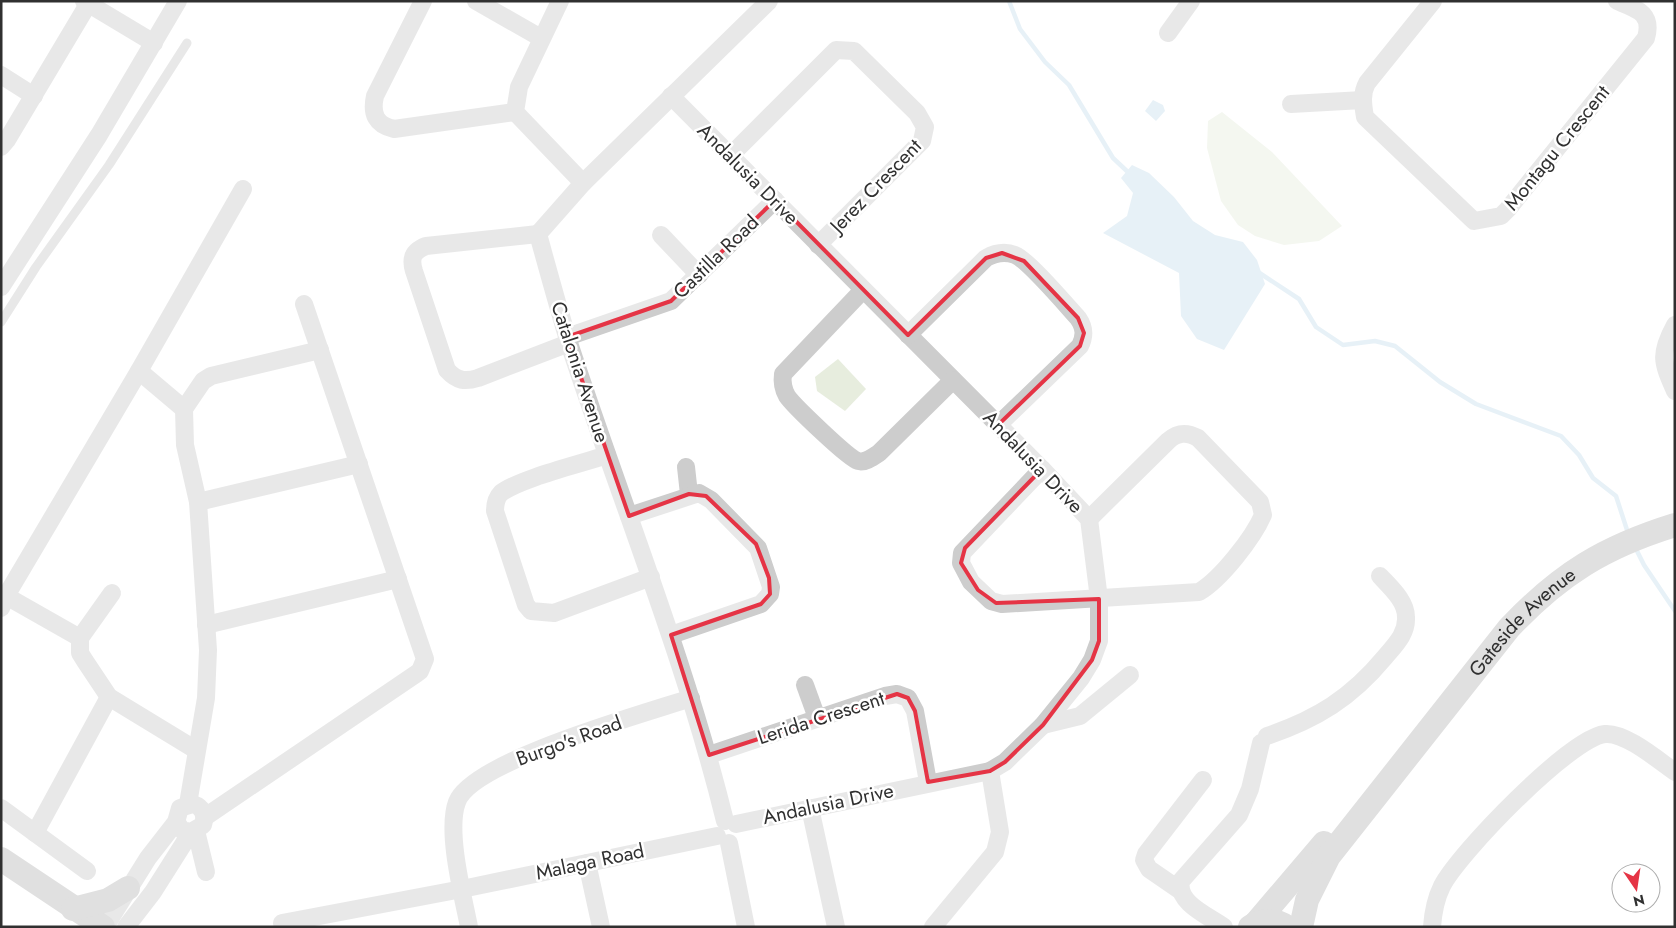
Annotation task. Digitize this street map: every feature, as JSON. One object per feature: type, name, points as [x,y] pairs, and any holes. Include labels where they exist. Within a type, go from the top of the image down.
[{"type":"street","points":[[1,287],[99,135],[178,1]]},
{"type":"street","points":[[423,1],[375,96],[372,111],[377,122],[384,127],[394,129],[515,112]]},
{"type":"street","points":[[476,1],[541,38]]},
{"type":"street","points":[[515,112],[519,87],[560,1]]},
{"type":"street","points":[[538,234],[583,183],[770,1]]},
{"type":"street","points":[[1168,33],[1191,1]]},
{"type":"street","points":[[1292,104],[1363,100],[1364,90],[1368,83],[1433,1]]},
{"type":"street","name":"Montagu Crescent","points":[[1363,100],[1365,117],[1469,219],[1482,221],[1501,216],[1646,38],[1648,29],[1646,18],[1639,10],[1617,1]]},
{"type":"street","points":[[1,146],[34,96],[88,2],[154,43]]},
{"type":"street","name":"Jerez Crescent","points":[[730,156],[836,50],[854,51],[917,113],[924,127],[922,141],[818,245]]},
{"type":"street","points":[[1,75],[34,96]]},
{"type":"street","name":"Andalusia Drive","points":[[671,96],[1042,469],[1089,519],[1099,599],[1099,641],[1092,660],[1081,678],[1043,725],[1005,762],[990,771],[928,782],[810,808],[727,831]]},
{"type":"street","points":[[515,112],[583,183]]},
{"type":"street","points":[[80,638],[4,602],[243,189]]},
{"type":"street","name":"Castilla Road","points":[[538,234],[426,246],[417,249],[413,255],[412,265],[447,370],[456,378],[465,381],[478,378],[568,340],[663,305],[682,293],[775,200]]},
{"type":"street","name":"Catalonia Avenue","points":[[538,234],[568,340],[671,635],[691,698],[708,755],[727,831],[746,927]]},
{"type":"street","points":[[661,235],[699,275]]},
{"type":"street","points":[[908,335],[986,258],[997,253],[1008,253],[1024,262],[1078,318],[1083,328],[1084,339],[1080,346],[998,425]]},
{"type":"street","points":[[863,290],[783,374],[782,380],[788,397],[843,451],[858,461],[867,460],[879,453],[953,380]]},
{"type":"street","points":[[126,927],[153,892],[197,827],[420,671],[425,659],[304,304]]},
{"type":"street","points":[[1675,325],[1666,341],[1662,356],[1675,391]]},
{"type":"street","points":[[188,804],[206,698],[206,624],[198,502],[185,445],[184,409],[204,381],[211,376],[320,350]]},
{"type":"street","points":[[139,371],[184,409]]},
{"type":"street","points":[[1042,469],[962,553],[962,567],[978,590],[991,601],[1002,604],[1199,592],[1209,586],[1220,574],[1254,531],[1263,514],[1262,507],[1198,438],[1184,434],[1174,436],[1089,519]]},
{"type":"street","points":[[607,455],[519,484],[500,494],[495,503],[494,511],[526,606],[531,611],[554,613],[651,577]]},
{"type":"street","points":[[198,502],[359,464]]},
{"type":"street","points":[[686,467],[689,494]]},
{"type":"street","points":[[629,516],[689,494],[699,493],[706,496],[756,544],[771,587],[770,594],[761,604],[671,635]]},
{"type":"street","name":"Gateside Avenue","points":[[1302,927],[1307,900],[1329,856],[1384,789],[1403,760],[1510,628],[1534,602],[1566,576],[1613,547],[1636,537],[1675,525]]},
{"type":"street","points":[[1224,927],[1186,901],[1181,891],[1181,881],[1223,836],[1239,814],[1250,789],[1264,740],[1313,718],[1356,689],[1400,640],[1406,628],[1406,611],[1396,592],[1380,576]]},
{"type":"street","points":[[206,624],[398,579]]},
{"type":"street","points":[[112,593],[80,638],[80,653],[109,697],[196,750]]},
{"type":"street","points":[[1043,725],[1080,716],[1130,675]]},
{"type":"street","points":[[805,685],[816,718]]},
{"type":"street","name":"Lerida Crescent","points":[[708,755],[885,696],[904,695],[908,698],[915,711],[928,782]]},
{"type":"street","points":[[35,833],[109,697]]},
{"type":"street","name":"Burgo's Road","points":[[462,889],[453,819],[459,798],[470,787],[526,754],[691,698]]},
{"type":"street","points":[[1432,927],[1442,886],[1456,863],[1519,796],[1559,762],[1594,737],[1606,734],[1623,737],[1675,772]]},
{"type":"street","name":"Gateside Avenue","points":[[1252,925],[1356,807],[1403,760]]},
{"type":"street","points":[[934,927],[995,852],[1000,832],[990,771]]},
{"type":"street","points":[[1181,891],[1149,870],[1144,860],[1146,854],[1203,780]]},
{"type":"street","points":[[1,858],[104,927],[130,884],[176,822],[180,808],[188,804],[197,805],[197,827],[206,872]]},
{"type":"street","points":[[1,808],[87,871]]},
{"type":"street","points":[[810,808],[836,927]]},
{"type":"street","points":[[176,822],[182,830],[197,827]]},
{"type":"street","name":"Malaga Road","points":[[282,922],[462,889],[727,831]]},
{"type":"street","points":[[587,863],[601,927]]},
{"type":"street","points":[[130,884],[153,892]]},
{"type":"street","points":[[73,908],[108,900],[130,884]]},
{"type":"street","points":[[462,889],[469,927]]},
{"type":"street","points":[[1252,925],[1275,921],[1287,927]]},
{"type":"lane","points":[[1,322],[36,267],[109,164],[187,43]]},
{"type":"highlighted area","points":[[775,200],[908,335],[986,258],[1002,253],[1024,261],[1078,318],[1084,333],[1080,346],[998,425],[1042,469],[965,548],[961,563],[978,590],[996,603],[1099,599],[1099,641],[1092,660],[1043,725],[1005,762],[990,771],[928,782],[915,711],[908,698],[897,694],[709,755],[671,635],[761,604],[770,594],[769,578],[756,544],[706,496],[689,494],[629,516],[567,337],[671,301]]},
{"type":"green space","points":[[1222,112],[1272,152],[1342,226],[1319,241],[1284,245],[1255,236],[1238,225],[1221,201],[1207,148],[1208,121]]},
{"type":"green space","points":[[838,359],[866,389],[845,411],[817,391],[815,377]]},
{"type":"water","points":[[1153,100],[1163,105],[1165,111],[1156,121],[1145,111]]},
{"type":"water","points":[[1132,165],[1149,173],[1174,197],[1193,221],[1215,235],[1243,242],[1257,260],[1265,284],[1224,350],[1197,339],[1181,316],[1179,273],[1103,233],[1127,216],[1133,193],[1121,178]]},
{"type":"waterway","points":[[1009,1],[1020,29],[1045,62],[1069,85],[1113,158],[1130,174]]},
{"type":"waterway","points":[[1258,272],[1299,299],[1316,327],[1343,345],[1375,341],[1395,346],[1440,382],[1476,404],[1561,436],[1579,455],[1593,478],[1616,496],[1628,533]]},
{"type":"waterway","points":[[1635,547],[1644,565],[1675,611]]}]
